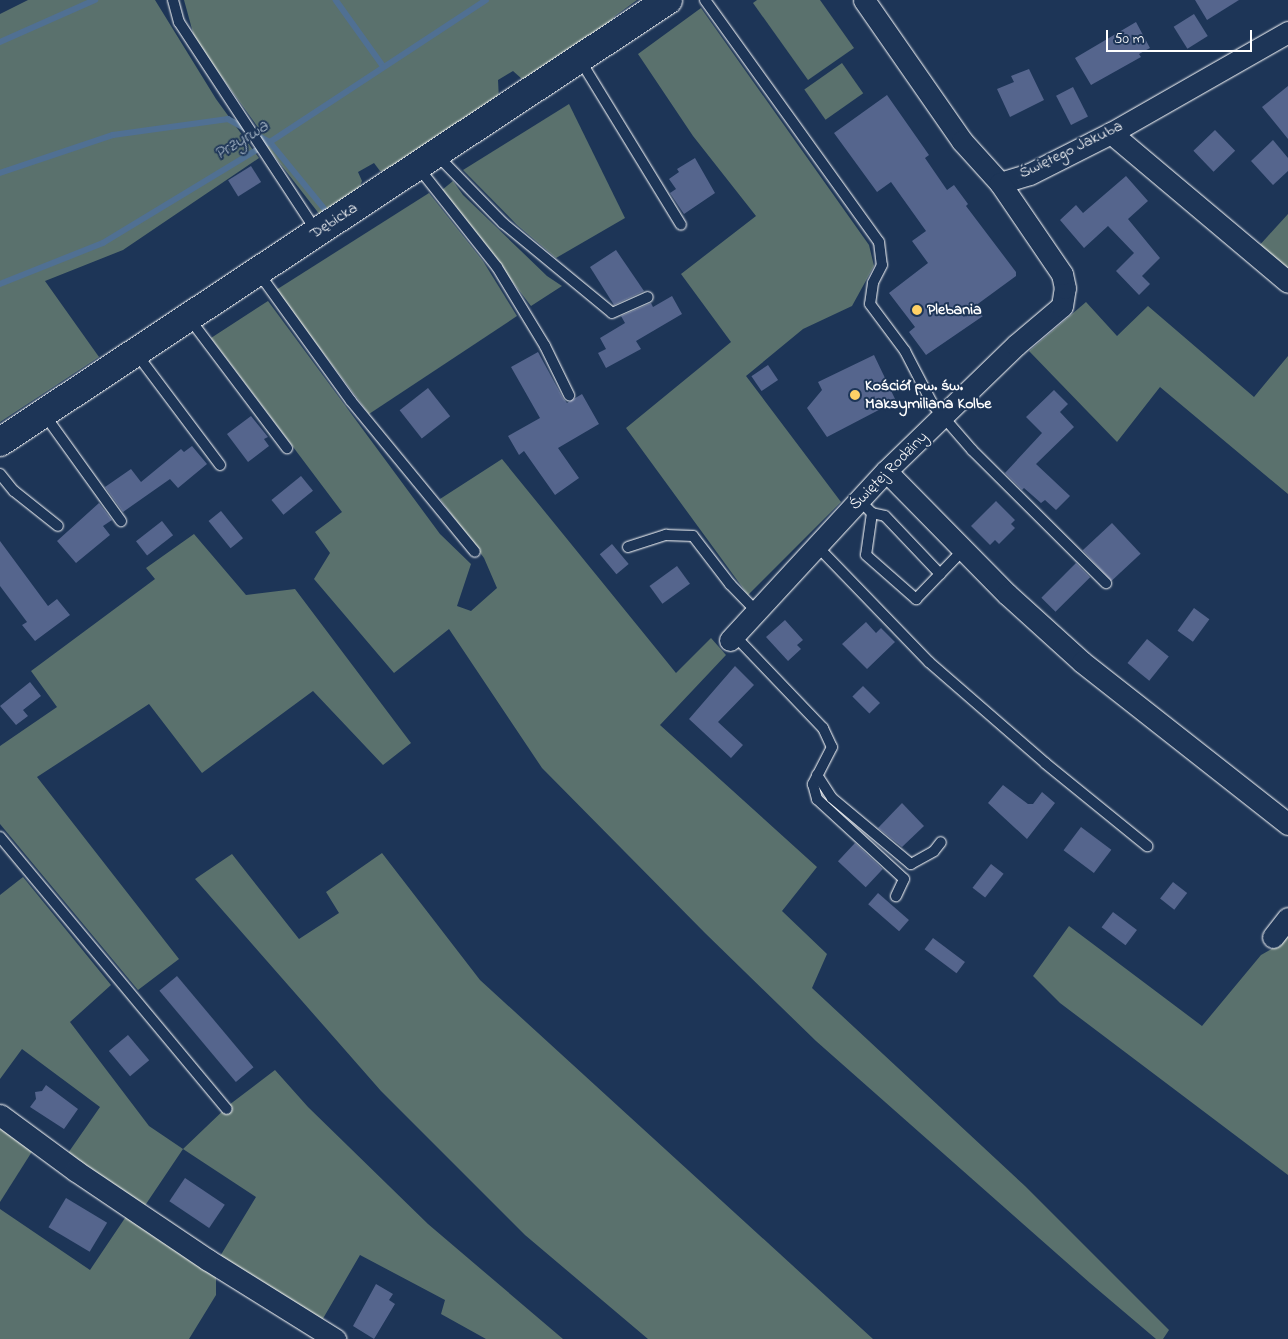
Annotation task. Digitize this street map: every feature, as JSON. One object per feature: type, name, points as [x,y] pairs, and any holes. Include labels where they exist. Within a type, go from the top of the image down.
[{"type":"street","name":"Dębicka","points":[[0,442],[668,0]]},
{"type":"street","name":"Świętego Jakuba","points":[[864,0],[962,142],[1000,183],[1030,174],[1110,133],[1288,32]]},
{"type":"street","points":[[1110,133],[1288,282]]},
{"type":"street","name":"Świętej Rodziny","points":[[732,637],[816,545],[866,506],[886,471],[1016,345],[1062,306],[1065,288],[1057,265],[1000,183]]},
{"type":"street","points":[[886,471],[1007,594],[1082,662],[1288,824]]},
{"type":"street","points":[[1272,937],[1288,918]]},
{"type":"street","points":[[0,1115],[208,1260],[335,1339]]},
{"type":"lane","points":[[173,0],[179,22],[318,232]]},
{"type":"lane","points":[[705,0],[880,242],[882,265],[873,283],[870,304],[905,351],[934,405],[972,450],[1106,584]]},
{"type":"lane","points":[[579,59],[681,225]]},
{"type":"lane","points":[[427,160],[612,313],[648,297]]},
{"type":"lane","points":[[427,160],[497,267],[545,346],[568,394]]},
{"type":"lane","points":[[258,271],[351,402],[475,552]]},
{"type":"lane","points":[[188,317],[286,448]]},
{"type":"lane","points":[[135,352],[220,465]]},
{"type":"lane","points":[[44,413],[121,521]]},
{"type":"lane","points":[[0,474],[14,491],[58,526]]},
{"type":"lane","points":[[940,574],[885,516],[866,506],[866,555],[916,598],[940,574],[963,550]]},
{"type":"lane","points":[[628,547],[666,536],[693,536],[730,584],[756,611]]},
{"type":"lane","points":[[816,545],[930,662],[1045,763],[1147,846]]},
{"type":"lane","points":[[732,637],[823,728],[832,747],[813,784],[817,799],[904,879],[896,896]]},
{"type":"lane","points":[[817,775],[832,798],[911,864],[934,851],[941,842]]},
{"type":"lane","points":[[0,837],[226,1109]]},
{"type":"green space","points":[[28,0],[155,0],[216,99],[259,158],[123,250],[45,281],[99,357],[0,422],[0,14]]},
{"type":"green space","points":[[184,0],[637,0],[615,16],[604,31],[530,78],[522,79],[513,71],[498,80],[499,100],[395,170],[380,171],[374,163],[358,172],[362,181],[356,195],[320,215],[268,148],[257,126],[195,40]]},
{"type":"green space","points":[[757,0],[820,0],[854,48],[808,80],[753,3]]},
{"type":"green space","points":[[701,8],[869,245],[874,266],[852,306],[803,329],[746,376],[841,502],[748,595],[626,428],[731,342],[681,274],[756,216],[693,136],[638,54]]},
{"type":"green space","points":[[842,63],[863,93],[826,120],[804,89]]},
{"type":"green space","points":[[569,104],[625,218],[556,258],[517,225],[463,170]]},
{"type":"green space","points":[[453,181],[463,195],[547,276],[562,286],[531,306],[442,190]]},
{"type":"green space","points":[[429,193],[483,261],[517,316],[369,414],[276,290]]},
{"type":"green space","points":[[1288,214],[1288,271],[1258,247]]},
{"type":"green space","points":[[268,301],[440,534],[471,564],[457,606],[471,611],[497,588],[484,558],[440,499],[502,459],[676,673],[711,638],[726,655],[660,725],[817,867],[782,911],[827,954],[812,988],[1025,1186],[1169,1330],[1163,1339],[1156,1339],[1090,1283],[816,1041],[705,933],[542,768],[449,629],[394,673],[314,579],[330,553],[315,532],[342,512],[211,338]]},
{"type":"green space","points":[[1086,302],[1117,336],[1148,306],[1254,397],[1288,356],[1288,494],[1160,387],[1117,442],[1029,351]]},
{"type":"green space","points":[[194,534],[246,595],[295,589],[411,743],[383,765],[313,691],[202,773],[149,704],[37,777],[179,959],[138,990],[0,824],[0,746],[57,707],[31,671],[155,579],[146,568]]},
{"type":"green space","points":[[382,853],[480,980],[873,1339],[648,1339],[525,1235],[381,1091],[195,879],[232,854],[299,939],[339,913],[326,892]]},
{"type":"green space","points":[[23,877],[111,985],[70,1022],[149,1126],[183,1149],[144,1207],[66,1156],[100,1107],[22,1049],[0,1079],[0,895]]},
{"type":"green space","points":[[1069,926],[1202,1026],[1261,955],[1280,944],[1288,934],[1288,1175],[1060,1003],[1033,976]]},
{"type":"green space","points":[[275,1070],[308,1107],[428,1224],[563,1339],[486,1339],[441,1314],[445,1300],[360,1255],[321,1322],[219,1258],[256,1197],[183,1149],[229,1105]]},
{"type":"green space","points":[[0,1127],[33,1150],[0,1202]]},
{"type":"green space","points":[[0,1209],[90,1270],[127,1215],[216,1273],[216,1295],[189,1339],[0,1339]]},
{"type":"building","points":[[1195,0],[1239,0],[1207,20]]},
{"type":"building","points":[[1194,14],[1208,36],[1187,49],[1174,27]]},
{"type":"building","points":[[1136,22],[1150,48],[1139,54],[1141,57],[1091,85],[1075,58]]},
{"type":"building","points":[[1029,69],[1044,100],[1010,117],[997,89],[1014,82],[1011,76]]},
{"type":"building","points":[[1288,86],[1288,139],[1262,107]]},
{"type":"building","points":[[1073,87],[1088,116],[1071,125],[1056,96]]},
{"type":"building","points":[[887,95],[929,155],[925,158],[947,190],[954,185],[968,204],[966,206],[1016,272],[1016,276],[975,306],[983,316],[926,355],[909,332],[915,327],[889,293],[928,263],[912,241],[926,231],[891,182],[877,192],[834,133]]},
{"type":"building","points":[[1215,130],[1235,151],[1214,172],[1193,151]]},
{"type":"building","points":[[1273,140],[1288,158],[1288,171],[1273,185],[1251,161]]},
{"type":"building","points":[[695,158],[715,193],[684,214],[670,193],[676,189],[669,179],[679,172],[677,169]]},
{"type":"building","points":[[251,166],[261,182],[238,196],[228,180]]},
{"type":"building","points":[[1126,176],[1148,201],[1128,219],[1160,258],[1142,276],[1150,284],[1139,295],[1116,271],[1134,253],[1108,226],[1084,248],[1060,220],[1076,205],[1083,213]]},
{"type":"building","points":[[616,250],[644,291],[614,305],[590,267]]},
{"type":"building","points":[[672,296],[682,314],[636,341],[641,349],[606,368],[598,353],[606,349],[600,338],[625,323],[621,316],[651,303],[653,307]]},
{"type":"building","points":[[538,352],[567,403],[582,394],[599,424],[558,448],[579,478],[555,495],[524,451],[519,455],[508,436],[540,418],[511,367]]},
{"type":"building","name":"Kościół pw. św. Maksymiliana Kolbe","points":[[874,355],[896,401],[827,437],[807,408],[822,390],[818,382]]},
{"type":"building","points":[[768,365],[778,380],[761,391],[751,376]]},
{"type":"building","points":[[428,388],[450,416],[422,439],[400,410]]},
{"type":"building","points":[[1054,390],[1068,404],[1060,412],[1074,427],[1036,464],[1070,496],[1056,510],[1045,500],[1041,503],[1024,488],[1022,490],[1005,473],[1042,433],[1026,417]]},
{"type":"building","points":[[251,416],[268,437],[264,439],[269,446],[248,462],[227,434]]},
{"type":"building","points":[[192,446],[207,464],[178,488],[170,479],[123,512],[105,487],[131,469],[141,482],[181,449],[184,452]]},
{"type":"building","points":[[301,476],[313,491],[283,515],[271,500]]},
{"type":"building","points":[[996,501],[1015,520],[1011,524],[1015,528],[999,544],[995,540],[990,545],[971,526]]},
{"type":"building","points":[[99,503],[112,520],[103,526],[110,535],[76,563],[57,541]]},
{"type":"building","points":[[221,511],[243,538],[231,548],[209,521]]},
{"type":"building","points":[[162,521],[173,535],[147,556],[136,541]]},
{"type":"building","points":[[1112,523],[1141,554],[1111,581],[1083,550]]},
{"type":"building","points":[[0,541],[48,606],[57,599],[70,615],[35,641],[22,625],[27,622],[0,586]]},
{"type":"building","points":[[612,544],[629,564],[616,574],[600,554]]},
{"type":"building","points":[[1076,563],[1090,577],[1055,612],[1041,598]]},
{"type":"building","points":[[677,566],[690,584],[662,604],[649,586]]},
{"type":"building","points":[[1194,608],[1209,619],[1193,642],[1178,631]]},
{"type":"building","points":[[785,620],[803,640],[797,645],[801,649],[788,661],[766,637]]},
{"type":"building","points":[[866,622],[876,633],[881,628],[895,642],[867,669],[842,644]]},
{"type":"building","points":[[1147,639],[1169,657],[1149,681],[1127,663]]},
{"type":"building","points":[[735,666],[754,685],[718,722],[743,745],[731,758],[689,719]]},
{"type":"building","points":[[30,682],[41,696],[23,710],[28,716],[16,725],[0,706]]},
{"type":"building","points":[[863,686],[880,703],[869,714],[852,697]]},
{"type":"building","points":[[1003,785],[1028,804],[1033,804],[1042,792],[1055,803],[1027,839],[988,803]]},
{"type":"building","points":[[902,803],[924,826],[902,847],[878,828]]},
{"type":"building","points":[[1081,827],[1111,850],[1094,873],[1064,850]]},
{"type":"building","points":[[855,843],[883,869],[866,887],[838,861]]},
{"type":"building","points":[[991,864],[1004,874],[985,897],[973,888]]},
{"type":"building","points":[[1173,882],[1187,893],[1174,910],[1160,899]]},
{"type":"building","points":[[878,893],[909,920],[899,931],[868,904]]},
{"type":"building","points":[[1113,912],[1137,930],[1126,945],[1102,927]]},
{"type":"building","points":[[933,938],[965,962],[957,973],[925,949]]},
{"type":"building","points":[[177,976],[253,1067],[236,1082],[159,991]]},
{"type":"building","points":[[128,1035],[149,1060],[130,1076],[109,1051]]},
{"type":"building","points":[[46,1085],[78,1109],[64,1129],[30,1107],[36,1099],[35,1092],[42,1091]]},
{"type":"building","points":[[185,1178],[225,1205],[209,1228],[169,1201]]},
{"type":"building","points":[[66,1198],[107,1223],[90,1252],[48,1227]]},
{"type":"building","points":[[376,1284],[393,1294],[389,1300],[395,1304],[374,1339],[353,1326]]},
{"type":"waterway","points":[[0,42],[95,0]]},
{"type":"waterway","points":[[336,0],[384,67]]},
{"type":"waterway","name":"Przyrwa","points":[[0,284],[103,243],[270,142],[486,0]]},
{"type":"waterway","points":[[0,173],[113,135],[228,119],[270,142],[324,208]]},
{"type":"place","name":"Plebania","points":[[917,310]]},
{"type":"place","name":"Kościół pw. św. Maksymiliana Kolbe","points":[[855,395]]}]
